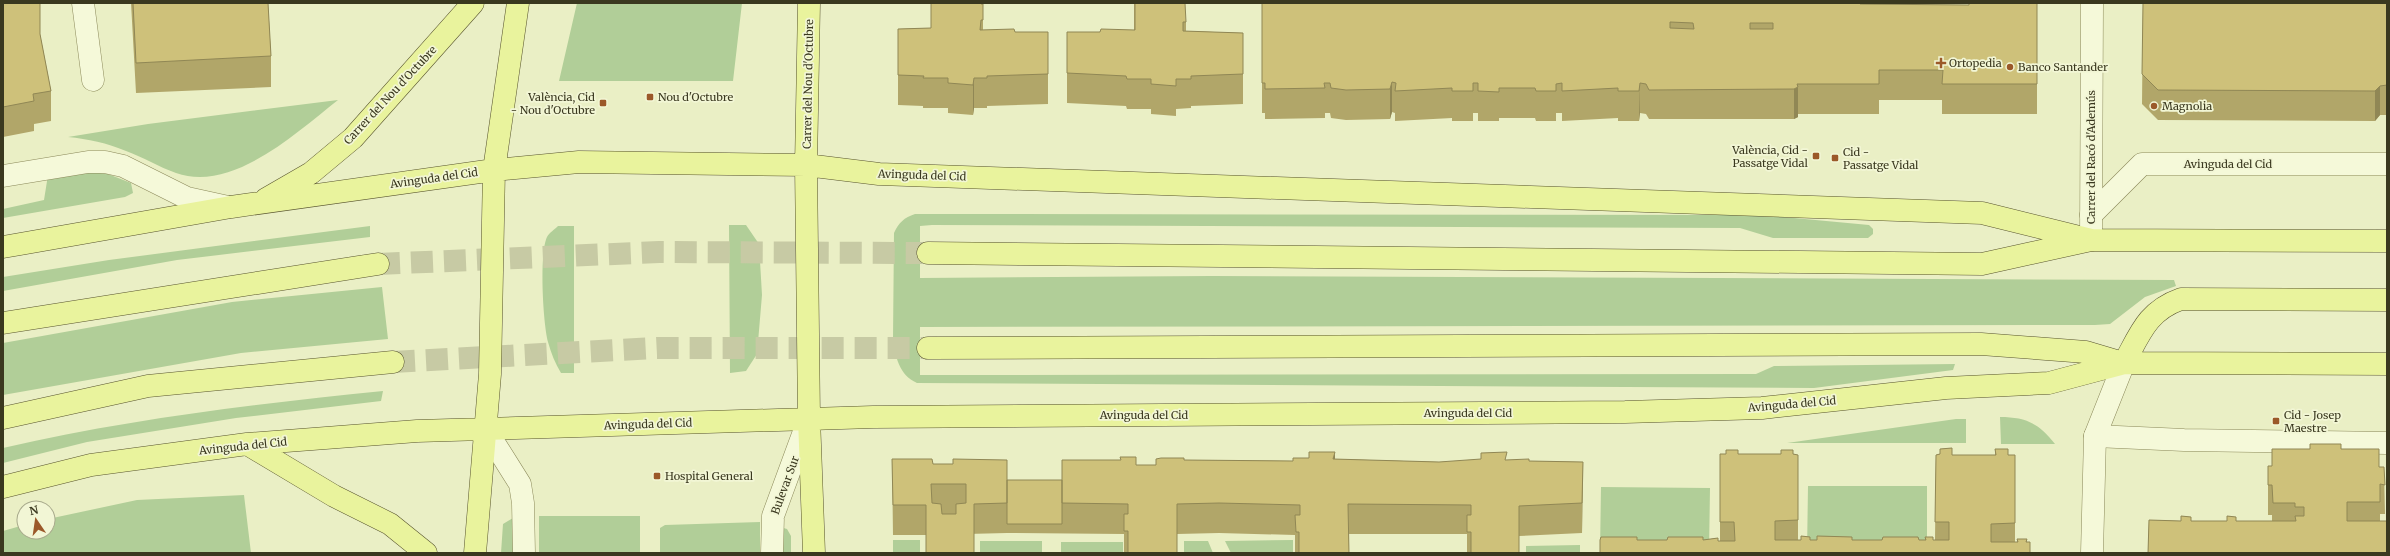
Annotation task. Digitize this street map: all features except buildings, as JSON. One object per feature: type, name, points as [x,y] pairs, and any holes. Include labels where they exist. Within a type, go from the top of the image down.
[{"type":"main road","name":"Carrer del Nou d'Octubre","points":[[258,204],[311,172],[353,138],[473,3]]},
{"type":"main road","points":[[494,170],[518,3]]},
{"type":"main road","name":"Carrer del Nou d'Octubre","points":[[806,165],[809,3]]},
{"type":"main road","name":"Avinguda del Cid","points":[[3,248],[231,207],[494,170],[579,162],[806,165],[878,174],[1982,213],[2091,240]]},
{"type":"main road","points":[[806,165],[809,418],[814,553]]},
{"type":"main road","name":"Avinguda del Cid","points":[[486,430],[490,374],[494,170]]},
{"type":"main road","name":"Avinguda del Cid","points":[[928,253],[1982,264],[2091,240],[2387,241]]},
{"type":"main road","points":[[3,323],[378,264]]},
{"type":"main road","points":[[2124,363],[2144,326],[2154,313],[2165,305],[2181,299],[2387,300]]},
{"type":"main road","name":"Avinguda del Cid","points":[[928,348],[1981,344],[2086,352],[2124,363]]},
{"type":"main road","points":[[3,418],[148,386],[392,362]]},
{"type":"main road","name":"Avinguda del Cid","points":[[3,487],[91,464],[247,444],[417,431],[486,430],[809,418],[1625,412],[1762,408],[1946,388],[2049,383],[2124,363],[2387,364]]},
{"type":"main road","points":[[474,553],[486,430]]},
{"type":"main road","points":[[247,444],[334,496],[390,524],[426,553]]},
{"type":"street","points":[[83,3],[93,80]]},
{"type":"street","name":"Carrer del Racó d'Ademús","points":[[2091,240],[2092,3]]},
{"type":"street","name":"Avinguda del Cid","points":[[3,176],[88,162],[105,162],[123,166],[188,198],[231,207]]},
{"type":"street","name":"Avinguda del Cid","points":[[2091,215],[2142,164],[2387,164]]},
{"type":"street","points":[[2092,553],[2095,436],[2124,363]]},
{"type":"street","name":"Bulevar Sur","points":[[772,553],[772,516],[809,418]]},
{"type":"street","points":[[486,430],[520,484],[523,503],[524,553]]},
{"type":"street","points":[[2095,436],[2192,440],[2387,443]]},
{"type":"green space","points":[[577,3],[742,3],[733,81],[559,81]]},
{"type":"green space","points":[[338,100],[303,128],[263,156],[220,175],[198,177],[176,173],[132,153],[112,146],[90,140],[68,137],[148,124]]},
{"type":"green space","points":[[91,172],[108,174],[131,183],[133,193],[125,197],[3,218],[3,209],[44,200],[48,175]]},
{"type":"green space","points":[[915,214],[1761,215],[1869,225],[1873,229],[1873,234],[1868,238],[1773,238],[1740,228],[932,225],[920,226],[920,278],[1212,276],[2174,280],[2176,286],[2145,297],[2110,324],[2095,325],[920,327],[920,375],[1756,374],[1774,366],[1955,364],[1953,370],[1814,388],[917,383],[911,380],[902,370],[895,352],[893,338],[894,233],[902,221]]},
{"type":"green space","points":[[729,225],[746,225],[759,244],[762,295],[757,354],[746,371],[730,373]]},
{"type":"green space","points":[[370,226],[370,237],[177,260],[3,291],[3,277],[109,260]]},
{"type":"green space","points":[[558,226],[574,226],[574,373],[561,373],[553,358],[546,333],[542,273],[543,258],[547,237]]},
{"type":"green space","points":[[382,287],[388,339],[241,353],[3,395],[3,343],[232,302]]},
{"type":"green space","points":[[383,391],[381,401],[236,418],[87,442],[3,463],[3,448],[50,438],[145,421],[240,407]]},
{"type":"green space","points":[[2000,417],[2017,418],[2031,423],[2043,431],[2055,444],[2001,444]]},
{"type":"green space","points":[[1956,419],[1966,419],[1966,443],[1787,443]]},
{"type":"green space","points":[[1808,486],[1927,486],[1927,553],[1807,553]]},
{"type":"green space","points":[[1601,487],[1710,488],[1709,553],[1600,553]]},
{"type":"green space","points":[[244,495],[251,553],[3,553],[3,531],[16,527],[16,540],[56,540],[56,517],[137,500]]},
{"type":"green space","points":[[539,516],[640,516],[640,553],[539,553]]},
{"type":"green space","points":[[513,518],[517,553],[501,553],[503,524]]},
{"type":"green space","points":[[760,522],[760,553],[660,553],[660,528],[665,525]]},
{"type":"green space","points":[[780,527],[787,529],[791,536],[791,553],[780,553]]},
{"type":"green space","points":[[893,540],[920,540],[920,553],[893,553]]},
{"type":"green space","points":[[1293,540],[1293,553],[1231,553],[1225,541]]},
{"type":"green space","points":[[980,541],[1042,541],[1042,553],[980,553]]},
{"type":"green space","points":[[1184,541],[1208,541],[1213,553],[1184,553]]},
{"type":"green space","points":[[1061,542],[1123,542],[1123,553],[1061,553]]},
{"type":"green space","points":[[1580,545],[1580,553],[1526,553],[1526,546]]},
{"type":"tunnel","points":[[378,264],[659,252],[928,253]]},
{"type":"tunnel","points":[[393,362],[657,348],[928,348]]},
{"type":"place","name":"Ortopedia","points":[[1941,63]]},
{"type":"place","name":"Banco Santander","points":[[2010,67]]},
{"type":"place","name":"Nou d'Octubre","points":[[650,97]]},
{"type":"place","name":"València, Cid - Nou d'Octubre","points":[[603,103]]},
{"type":"place","name":"Magnolia","points":[[2154,106]]},
{"type":"place","name":"València, Cid - Passatge Vidal","points":[[1816,156]]},
{"type":"place","name":"Cid - Passatge Vidal","points":[[1835,158]]},
{"type":"place","name":"Cid - Josep Maestre","points":[[2276,421]]},
{"type":"place","name":"Hospital General","points":[[657,476]]}]
